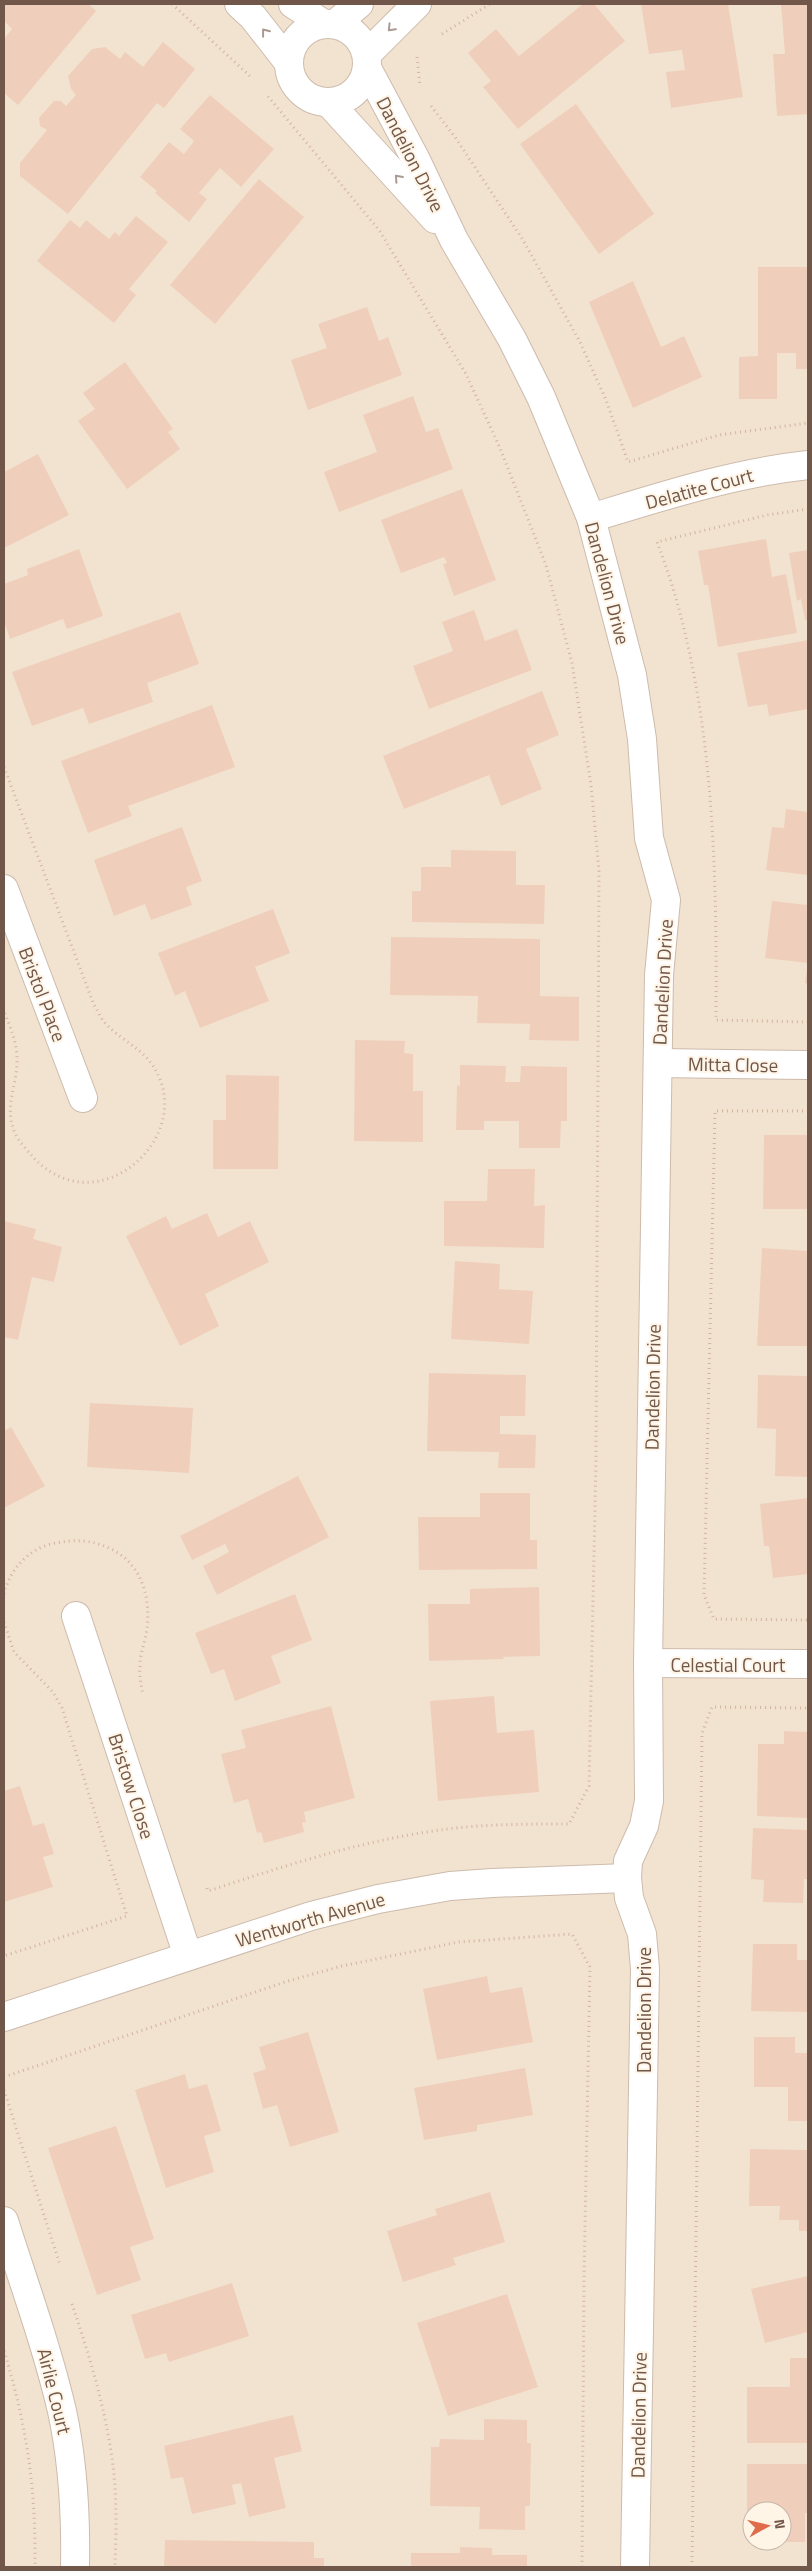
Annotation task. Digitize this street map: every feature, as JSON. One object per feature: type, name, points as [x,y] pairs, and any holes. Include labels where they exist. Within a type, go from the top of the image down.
[{"type":"street","points":[[239,4],[253,17],[289,63]]},
{"type":"street","points":[[293,4],[330,24],[346,28],[355,35],[367,61]]},
{"type":"street","points":[[359,4],[330,24],[312,27],[302,34],[290,52],[289,63],[294,81],[306,96],[329,103],[350,96],[359,88],[367,61],[417,4]]},
{"type":"street","name":"Dandelion Drive","points":[[367,61],[416,158],[454,240],[512,339],[541,397],[592,518],[632,675],[642,739],[649,838],[666,900],[659,975],[648,1663],[648,1801],[644,1826],[628,1861],[626,1878],[629,1898],[642,1934],[645,1969],[635,2567]]},
{"type":"street","name":"Dandelion Drive","points":[[329,103],[454,240]]},
{"type":"street","name":"Delatite Court","points":[[592,518],[704,484],[771,470],[808,465]]},
{"type":"street","name":"Bristol Place","points":[[4,889],[83,1098]]},
{"type":"street","name":"Mitta Close","points":[[658,1063],[808,1065]]},
{"type":"street","name":"Bristow Close","points":[[76,1616],[188,1956]]},
{"type":"street","name":"Celestial Court","points":[[648,1663],[808,1664]]},
{"type":"street","name":"Wentworth Avenue","points":[[4,2017],[319,1914],[409,1892],[492,1882],[626,1878]]},
{"type":"street","name":"Airlie Court","points":[[4,2221],[50,2364],[62,2413],[76,2528],[75,2567]]},
{"type":"path","points":[[172,4],[254,80]]},
{"type":"path","points":[[438,38],[490,4]]},
{"type":"path","points":[[420,92],[417,57],[421,53]]},
{"type":"path","points":[[208,1891],[312,1856],[378,1841],[440,1830],[499,1825],[569,1824],[589,1786],[596,1460],[599,871],[591,785],[572,663],[546,565],[500,448],[466,374],[379,230],[260,87]]},
{"type":"path","points":[[426,100],[455,137],[502,207],[580,342],[606,400],[628,462],[719,435],[808,423]]},
{"type":"path","points":[[808,509],[767,515],[657,542],[669,574],[688,653],[700,718],[709,794],[714,894],[716,1020],[808,1022]]},
{"type":"path","points":[[808,1112],[715,1111],[704,1595],[714,1619],[808,1620]]},
{"type":"path","points":[[4,1622],[14,1652],[53,1692],[62,1708],[127,1916],[4,1956]]},
{"type":"path","points":[[692,2567],[702,1733],[712,1707],[808,1708]]},
{"type":"path","points":[[4,2078],[288,1981],[342,1966],[460,1942],[572,1934],[590,1967],[584,2270],[582,2567]]},
{"type":"path","points":[[4,2351],[20,2406],[29,2447],[35,2567]]},
{"type":"shaded area","points":[[4,4],[808,4],[808,2567],[4,2567]]},
{"type":"building","points":[[4,4],[88,4],[96,11],[18,105],[4,93],[4,39],[12,29],[4,21]]},
{"type":"building","points":[[583,4],[594,4],[625,41],[518,129],[483,87],[491,81],[468,53],[496,29],[519,56]]},
{"type":"building","points":[[641,4],[728,4],[743,97],[671,108],[666,72],[685,70],[682,50],[649,54]]},
{"type":"building","points":[[781,4],[808,4],[808,114],[777,116],[773,54],[785,54]]},
{"type":"building","points":[[163,42],[195,69],[164,108],[157,103],[68,214],[20,176],[20,163],[47,130],[40,126],[39,118],[54,101],[61,101],[66,106],[76,95],[71,89],[68,76],[92,49],[105,47],[120,59],[125,52],[143,67]]},
{"type":"building","points":[[210,95],[274,149],[241,187],[220,168],[199,193],[207,199],[189,222],[155,193],[157,191],[140,177],[169,142],[184,154],[194,141],[180,129]]},
{"type":"building","points":[[576,104],[654,214],[599,254],[520,144]]},
{"type":"building","points":[[259,179],[304,217],[215,324],[170,285]]},
{"type":"building","points":[[136,216],[168,242],[129,289],[136,295],[114,323],[37,261],[70,220],[80,228],[86,220],[109,239],[115,232],[119,236]]},
{"type":"building","points":[[758,267],[808,267],[808,369],[796,369],[796,353],[777,353],[777,399],[739,399],[739,357],[758,356]]},
{"type":"building","points":[[633,281],[661,347],[684,336],[702,377],[633,408],[589,302]]},
{"type":"building","points":[[367,307],[379,341],[388,337],[402,375],[308,410],[291,360],[327,348],[318,324]]},
{"type":"building","points":[[125,362],[173,429],[168,432],[180,449],[127,489],[78,421],[95,409],[83,393]]},
{"type":"building","points":[[413,396],[426,432],[438,428],[453,469],[339,512],[324,472],[377,452],[363,415]]},
{"type":"building","points":[[38,454],[69,515],[4,548],[4,472]]},
{"type":"building","points":[[462,489],[496,580],[454,596],[443,564],[447,563],[444,557],[401,573],[381,520]]},
{"type":"building","points":[[766,539],[772,577],[786,574],[797,633],[718,647],[708,585],[704,585],[698,551]]},
{"type":"building","points":[[79,549],[103,616],[67,629],[63,619],[10,639],[4,621],[4,584],[28,575],[27,569]]},
{"type":"building","points":[[808,550],[808,620],[805,620],[801,599],[797,601],[789,553]]},
{"type":"building","points":[[474,610],[485,641],[517,629],[532,670],[429,709],[413,666],[453,651],[442,622]]},
{"type":"building","points":[[180,612],[199,664],[147,683],[153,702],[89,724],[83,708],[32,726],[12,672]]},
{"type":"building","points":[[808,640],[808,709],[769,716],[767,704],[748,707],[737,653]]},
{"type":"building","points":[[542,691],[559,735],[526,749],[542,789],[501,806],[489,775],[404,809],[383,756]]},
{"type":"building","points":[[212,705],[235,767],[128,806],[132,816],[88,833],[61,761]]},
{"type":"building","points":[[786,809],[808,812],[808,875],[766,870],[772,827],[784,828]]},
{"type":"building","points":[[182,827],[202,881],[186,887],[192,905],[151,920],[145,904],[114,916],[94,860]]},
{"type":"building","points":[[451,850],[516,851],[516,885],[545,885],[544,924],[412,922],[412,891],[421,891],[421,867],[451,867]]},
{"type":"building","points":[[772,901],[808,905],[808,963],[765,958]]},
{"type":"building","points":[[273,909],[290,953],[255,967],[269,1001],[200,1028],[185,991],[175,996],[158,953]]},
{"type":"building","points":[[391,937],[540,939],[540,996],[579,997],[579,1041],[529,1040],[530,1024],[477,1023],[478,996],[390,995]]},
{"type":"building","points":[[808,969],[808,984],[805,983]]},
{"type":"building","points":[[355,1040],[405,1041],[404,1053],[413,1054],[413,1091],[423,1091],[423,1142],[354,1141]]},
{"type":"building","points":[[460,1065],[506,1066],[505,1082],[520,1082],[521,1066],[567,1067],[567,1121],[561,1121],[560,1148],[519,1148],[519,1121],[484,1121],[484,1130],[456,1130],[457,1085],[460,1086]]},
{"type":"building","points":[[226,1075],[279,1076],[278,1169],[213,1169],[213,1120],[226,1120]]},
{"type":"building","points":[[764,1135],[808,1135],[808,1209],[763,1209]]},
{"type":"building","points":[[488,1169],[535,1169],[534,1206],[545,1205],[544,1248],[444,1246],[444,1201],[487,1201]]},
{"type":"building","points":[[207,1213],[218,1237],[250,1221],[269,1262],[205,1294],[219,1326],[180,1346],[126,1236],[166,1216],[172,1229]]},
{"type":"building","points":[[4,1221],[36,1229],[33,1239],[62,1247],[54,1282],[32,1277],[18,1340],[4,1337]]},
{"type":"building","points":[[762,1248],[808,1251],[808,1346],[757,1346]]},
{"type":"building","points":[[455,1261],[500,1264],[499,1289],[533,1291],[529,1344],[451,1339]]},
{"type":"building","points":[[429,1373],[526,1375],[525,1416],[500,1416],[500,1434],[536,1435],[535,1468],[498,1468],[499,1452],[427,1451]]},
{"type":"building","points":[[758,1375],[808,1376],[808,1477],[775,1476],[776,1429],[757,1428]]},
{"type":"building","points":[[90,1403],[193,1408],[189,1473],[87,1467]]},
{"type":"building","points":[[11,1427],[45,1486],[4,1508],[4,1431]]},
{"type":"building","points":[[298,1476],[329,1537],[217,1595],[203,1566],[229,1552],[225,1544],[192,1560],[180,1536]]},
{"type":"building","points":[[480,1493],[530,1493],[530,1540],[537,1540],[537,1569],[419,1570],[418,1517],[480,1517]]},
{"type":"building","points":[[808,1498],[808,1574],[773,1578],[769,1546],[764,1546],[760,1504]]},
{"type":"building","points":[[539,1587],[540,1656],[429,1661],[428,1604],[470,1604],[470,1589]]},
{"type":"building","points":[[295,1594],[312,1640],[271,1656],[281,1683],[235,1701],[224,1669],[211,1674],[195,1633]]},
{"type":"building","points":[[494,1696],[497,1733],[534,1730],[539,1792],[438,1801],[430,1701]]},
{"type":"building","points":[[331,1706],[355,1798],[304,1812],[306,1822],[302,1823],[304,1832],[264,1843],[261,1832],[257,1833],[248,1799],[234,1803],[221,1754],[246,1748],[241,1730]]},
{"type":"building","points":[[784,1731],[808,1732],[808,1818],[757,1816],[758,1744],[784,1744]]},
{"type":"building","points":[[20,1786],[33,1826],[44,1823],[54,1854],[43,1857],[53,1887],[4,1902],[4,1791]]},
{"type":"building","points":[[753,1828],[808,1830],[808,1879],[804,1879],[803,1903],[763,1902],[764,1880],[751,1879]]},
{"type":"building","points":[[753,1944],[797,1944],[797,1960],[808,1960],[808,2012],[751,2011]]},
{"type":"building","points":[[487,1976],[490,1993],[522,1987],[533,2042],[437,2060],[423,1989]]},
{"type":"building","points":[[308,2032],[339,2132],[290,2147],[277,2105],[263,2109],[253,2073],[266,2069],[259,2047]]},
{"type":"building","points":[[754,2037],[795,2037],[795,2053],[808,2053],[808,2121],[788,2121],[788,2087],[754,2087]]},
{"type":"building","points":[[525,2068],[533,2115],[477,2125],[477,2131],[424,2140],[414,2088]]},
{"type":"building","points":[[185,2074],[189,2089],[207,2084],[221,2131],[204,2136],[214,2172],[166,2188],[135,2090]]},
{"type":"building","points":[[116,2126],[154,2239],[130,2247],[141,2280],[97,2295],[48,2148]]},
{"type":"building","points":[[750,2149],[808,2150],[808,2231],[799,2231],[799,2220],[779,2220],[780,2206],[749,2206]]},
{"type":"building","points":[[490,2192],[505,2242],[453,2258],[456,2265],[403,2282],[387,2231],[437,2215],[435,2209]]},
{"type":"building","points":[[808,2276],[808,2332],[765,2343],[751,2289]]},
{"type":"building","points":[[232,2283],[249,2336],[169,2362],[166,2353],[145,2359],[131,2315]]},
{"type":"building","points":[[507,2294],[538,2387],[448,2416],[417,2323]]},
{"type":"building","points":[[790,2358],[808,2358],[808,2443],[747,2443],[747,2387],[790,2387]]},
{"type":"building","points":[[293,2415],[302,2451],[274,2458],[286,2508],[249,2517],[241,2483],[232,2485],[236,2504],[192,2514],[183,2477],[171,2479],[164,2446]]},
{"type":"building","points":[[484,2419],[527,2420],[527,2443],[531,2443],[530,2506],[525,2506],[525,2530],[479,2529],[480,2507],[430,2506],[431,2447],[439,2447],[440,2439],[484,2440]]},
{"type":"building","points":[[747,2464],[808,2464],[808,2513],[805,2513],[805,2542],[792,2542],[792,2501],[747,2501]]},
{"type":"building","points":[[165,2540],[314,2542],[314,2558],[324,2558],[324,2567],[164,2567]]},
{"type":"building","points":[[460,2547],[492,2548],[492,2555],[527,2555],[527,2567],[411,2567],[411,2553],[460,2553]]}]
